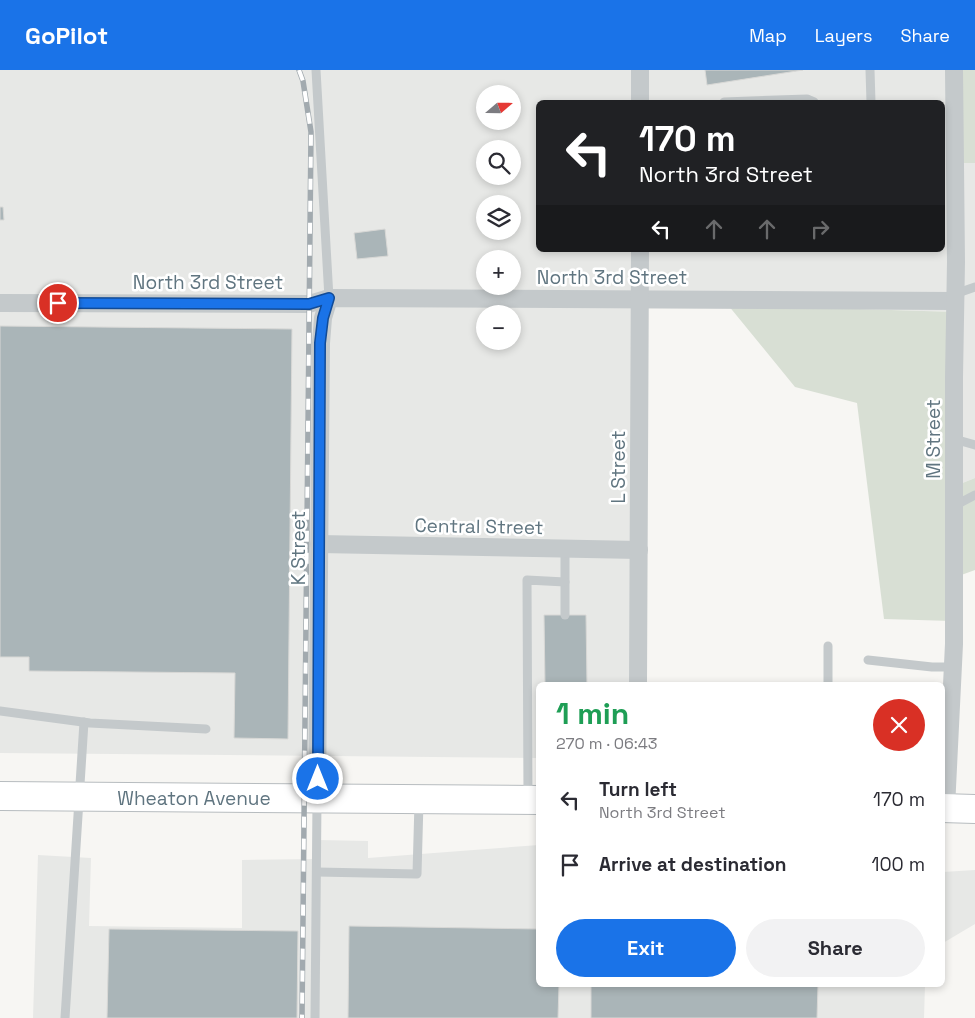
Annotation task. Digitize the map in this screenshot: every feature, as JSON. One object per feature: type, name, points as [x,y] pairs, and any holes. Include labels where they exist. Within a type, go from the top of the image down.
[{"type":"main road","name":"Wheaton Avenue","points":[[0,796],[534,800]]},
{"type":"main road","points":[[945,808],[975,810]]},
{"type":"street","points":[[640,70],[640,100]]},
{"type":"street","name":"M Street","points":[[945,792],[953,667],[955,298],[948,142],[954,70]]},
{"type":"street","name":"L Street","points":[[638,682],[640,252]]},
{"type":"street","name":"North 3rd Street","points":[[0,302],[309,304],[329,298],[955,298]]},
{"type":"street","name":"K Street","points":[[318,798],[320,343],[323,318],[329,298]]},
{"type":"street","name":"Central Street","points":[[319,544],[639,550]]},
{"type":"lane","points":[[316,70],[329,298]]},
{"type":"lane","points":[[870,70],[871,100]]},
{"type":"lane","points":[[766,100],[807,98],[810,100]]},
{"type":"lane","points":[[955,298],[975,287]]},
{"type":"lane","points":[[954,439],[975,445]]},
{"type":"lane","points":[[954,506],[975,494]]},
{"type":"lane","points":[[565,548],[565,615]]},
{"type":"lane","points":[[534,800],[527,580],[565,582]]},
{"type":"lane","points":[[828,646],[828,682]]},
{"type":"lane","points":[[868,660],[932,667],[953,667]]},
{"type":"lane","points":[[0,711],[84,722],[206,729]]},
{"type":"lane","points":[[64,1018],[84,722]]},
{"type":"lane","points":[[315,1018],[318,798]]},
{"type":"lane","points":[[317,872],[417,874],[419,800]]},
{"type":"shaded area","points":[[0,70],[954,70],[956,163],[975,163],[975,478],[955,486],[956,312],[642,302],[635,682],[536,682],[536,758],[0,753]]},
{"type":"shaded area","points":[[954,70],[975,70],[975,163],[956,163]]},
{"type":"shaded area","points":[[728,305],[956,312],[955,486],[975,478],[975,570],[953,578],[952,621],[884,619],[857,403],[795,387]]},
{"type":"shaded area","points":[[318,840],[368,841],[368,858],[536,845],[536,987],[925,987],[924,1018],[33,1018],[38,855],[91,858],[89,926],[242,928],[242,860],[317,859]]},
{"type":"shaded area","points":[[975,870],[975,924],[945,942],[945,872]]},
{"type":"building","points":[[705,70],[803,70],[707,85]]},
{"type":"building","points":[[0,207],[3,207],[4,220],[0,220]]},
{"type":"building","points":[[385,229],[388,256],[357,259],[354,233]]},
{"type":"building","points":[[0,326],[292,329],[288,739],[234,738],[235,673],[29,671],[29,657],[0,657]]},
{"type":"building","points":[[544,615],[586,615],[587,682],[545,682]]},
{"type":"building","points":[[349,926],[536,929],[536,987],[559,987],[558,1018],[348,1018]]},
{"type":"building","points":[[109,929],[298,931],[297,1018],[107,1018]]},
{"type":"building","points":[[591,987],[818,987],[817,1018],[591,1018]]},
{"type":"railway","points":[[299,70],[303,81],[311,132],[302,1018]]},
{"type":"route","points":[[58,303],[309,304],[329,298],[323,318],[320,343],[318,779]]}]
